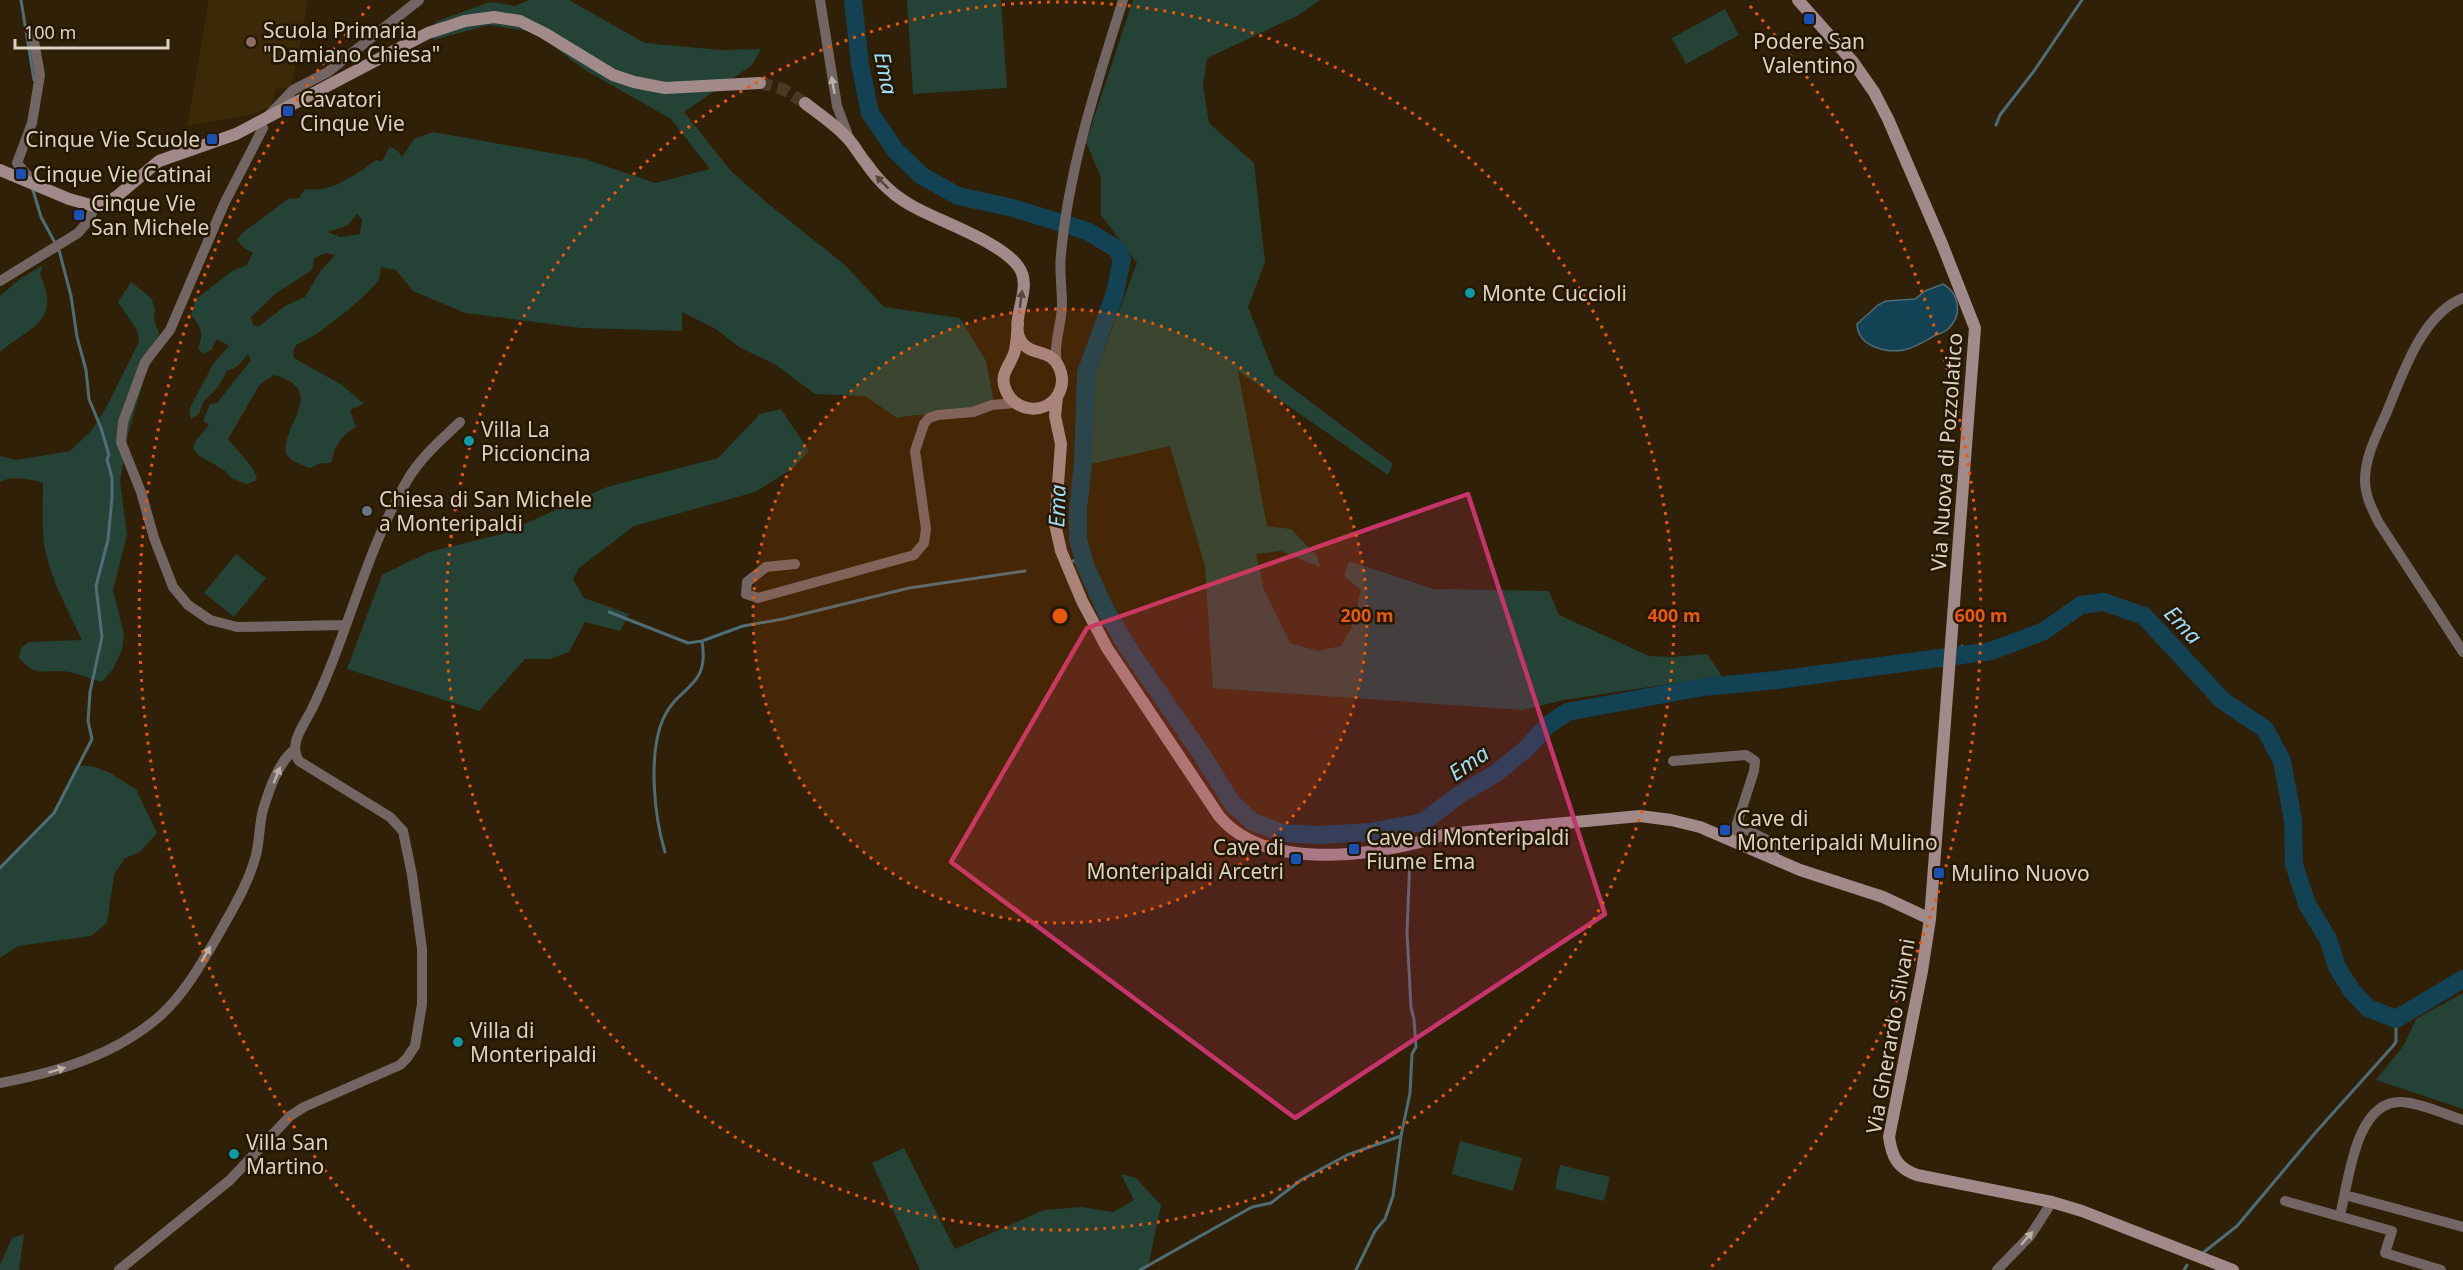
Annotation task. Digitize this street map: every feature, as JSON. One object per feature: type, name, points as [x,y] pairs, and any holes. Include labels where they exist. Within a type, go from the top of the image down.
[{"type":"street","points":[[346,625],[237,627],[210,620],[188,605],[173,586],[154,538],[141,492],[121,442],[123,422],[145,362],[170,330],[224,204],[263,128],[264,119],[293,90],[328,72],[419,0]]},
{"type":"street","points":[[820,0],[837,106],[851,141],[882,184],[909,204],[1006,255],[1022,273],[1024,282],[1014,351],[1004,373],[1005,389],[1015,403]]},
{"type":"street","points":[[1123,0],[1087,115],[1060,255],[1062,305],[1055,353],[1062,377],[1057,397],[1060,454],[1055,524],[1061,551],[1082,601],[1107,648],[1219,816],[1236,833],[1248,840],[1277,849],[1335,855],[1381,850],[1423,842],[1447,834],[1640,816],[1671,820],[1700,827],[1732,839],[1800,870],[1883,897],[1930,919]]},
{"type":"street","name":"Via Nuova di Pozzolatico","points":[[1798,0],[1853,62],[1874,92],[1888,119],[1974,323],[1971,394],[1947,678],[1930,919]]},
{"type":"street","points":[[0,170],[69,199],[101,206],[116,197],[154,164],[236,134],[428,33],[465,21],[494,17],[520,21],[613,75],[634,82],[665,88],[760,83]]},
{"type":"street","points":[[33,36],[40,75],[32,123],[17,163],[34,183]]},
{"type":"street","points":[[805,103],[851,141]]},
{"type":"street","points":[[0,281],[78,233],[90,219],[94,206]]},
{"type":"street","points":[[2463,298],[2445,309],[2430,325],[2405,366],[2372,448],[2365,478],[2369,503],[2379,523],[2463,652]]},
{"type":"street","points":[[1018,323],[1018,335],[1022,343],[1033,350],[1047,353],[1057,363]]},
{"type":"street","points":[[1009,362],[1023,352],[1045,347],[1057,333]]},
{"type":"street","points":[[992,405],[1005,389]]},
{"type":"street","points":[[795,564],[766,567],[747,582],[746,594],[758,598],[914,555],[924,543],[926,529],[915,451],[924,424],[929,418],[973,412],[992,405],[1015,403],[1029,409],[1042,408],[1057,397]]},
{"type":"street","points":[[1042,408],[1057,425]]},
{"type":"street","points":[[0,1083],[58,1071],[125,1043],[161,1015],[194,975],[246,886],[256,853],[263,810],[284,759],[294,750],[320,692],[368,565],[408,478],[426,454],[460,422]]},
{"type":"street","points":[[119,1270],[230,1180],[290,1116],[304,1107],[400,1065],[415,1046],[422,1004],[422,949],[412,875],[403,831],[390,817],[299,761],[294,750]]},
{"type":"street","points":[[1673,761],[1746,755],[1755,762],[1732,839]]},
{"type":"street","points":[[1737,825],[1773,843],[1775,859]]},
{"type":"street","name":"Via Gherardo Silvani","points":[[1930,919],[1889,1137],[1895,1162],[1905,1171],[1917,1175],[2052,1202],[2233,1270]]},
{"type":"street","points":[[2340,1215],[2361,1131],[2369,1116],[2381,1107],[2398,1102],[2409,1103],[2463,1120]]},
{"type":"street","points":[[2346,1195],[2463,1227]]},
{"type":"street","points":[[2285,1201],[2392,1231],[2385,1253],[2441,1270]]},
{"type":"street","points":[[1997,1270],[2030,1236],[2052,1202]]},
{"type":"highlighted area","points":[[1468,494],[1605,914],[1295,1118],[951,862],[1087,628]]},
{"type":"shaded area","name":"Scuola Primaria \"Damiano Chiesa\"","points":[[209,0],[308,0],[292,84],[287,89],[276,88],[271,107],[250,115],[187,126]]},
{"type":"green space","points":[[529,0],[569,0],[645,43],[721,50],[761,49],[752,65],[684,112],[731,171],[845,265],[884,307],[960,318],[986,361],[994,402],[960,412],[897,418],[865,396],[815,394],[776,365],[739,347],[716,329],[682,312],[682,331],[581,328],[465,313],[413,291],[396,270],[381,267],[379,280],[367,293],[315,335],[296,345],[293,351],[294,358],[342,385],[364,404],[350,410],[356,427],[339,442],[331,463],[322,463],[309,468],[293,461],[286,454],[286,443],[301,399],[298,389],[290,381],[274,375],[260,384],[228,439],[252,467],[257,477],[255,481],[247,484],[233,479],[224,470],[198,455],[193,448],[196,440],[209,425],[203,421],[210,404],[217,403],[251,360],[248,354],[237,367],[227,371],[218,387],[203,402],[199,414],[191,419],[189,410],[213,364],[229,346],[217,339],[211,350],[203,354],[198,348],[201,338],[200,330],[191,315],[196,299],[232,271],[247,265],[253,253],[237,240],[242,233],[288,199],[299,198],[305,189],[324,189],[342,182],[376,160],[382,161],[390,147],[398,151],[402,157],[414,139],[433,132],[585,159],[655,183],[710,169],[671,119],[585,70],[534,32],[489,25],[433,40],[435,22],[490,2],[515,6]],"holes":[[[357,214],[362,219],[360,234],[340,237],[328,232],[348,225]],[[326,253],[335,255],[320,272],[305,297],[285,306],[258,327],[253,325],[251,317],[275,294],[312,270],[314,258]]]},
{"type":"green space","points":[[907,0],[1001,0],[1007,88],[913,94]]},
{"type":"green space","points":[[1133,0],[1320,0],[1297,16],[1207,58],[1203,86],[1209,123],[1254,163],[1265,262],[1248,307],[1275,375],[1393,464],[1388,475],[1238,371],[1267,526],[1291,529],[1317,556],[1320,567],[1281,551],[1256,554],[1264,590],[1290,643],[1318,651],[1341,646],[1352,627],[1361,590],[1344,576],[1349,561],[1433,589],[1549,591],[1559,615],[1649,656],[1673,657],[1707,654],[1722,676],[1564,700],[1522,710],[1213,688],[1205,566],[1170,446],[1091,464],[1090,387],[1137,263],[1101,215],[1101,178],[1086,142]]},
{"type":"green space","points":[[1725,9],[1739,35],[1686,64],[1672,38]]},
{"type":"green space","points":[[43,265],[40,274],[46,290],[45,313],[32,328],[0,352],[0,296],[20,279]]},
{"type":"green space","points":[[131,282],[151,298],[155,309],[154,320],[159,333],[156,355],[146,372],[128,434],[120,481],[127,535],[113,590],[124,634],[122,650],[113,669],[102,682],[69,672],[37,671],[19,658],[21,648],[29,642],[82,640],[60,595],[45,549],[42,516],[43,483],[16,478],[0,482],[0,456],[17,460],[70,451],[92,430],[107,406],[139,342],[137,330],[118,302]]},
{"type":"green space","points":[[781,409],[809,451],[792,469],[755,492],[634,526],[579,568],[573,579],[584,598],[629,614],[620,631],[585,622],[569,652],[550,659],[525,659],[479,711],[347,669],[382,575],[429,552],[502,534],[607,487],[718,458],[760,414]]},
{"type":"green space","points":[[236,554],[266,578],[234,617],[204,593]]},
{"type":"green space","points":[[79,765],[95,767],[110,773],[136,789],[157,833],[140,852],[125,858],[114,875],[107,923],[91,936],[18,946],[0,958],[0,868],[54,813]]},
{"type":"green space","points":[[2463,993],[2463,1109],[2376,1080],[2404,1045],[2416,1019]]},
{"type":"green space","points":[[1460,1141],[1522,1158],[1513,1191],[1452,1174]]},
{"type":"green space","points":[[904,1148],[955,1249],[1044,1210],[1081,1207],[1113,1212],[1134,1200],[1121,1174],[1136,1178],[1161,1205],[1149,1262],[1142,1270],[920,1270],[872,1163]]},
{"type":"green space","points":[[1560,1165],[1610,1177],[1604,1201],[1555,1189]]},
{"type":"green space","points":[[24,1234],[19,1270],[0,1270],[12,1238]]},
{"type":"water","points":[[1943,284],[1953,293],[1957,306],[1956,318],[1945,331],[1912,348],[1897,351],[1874,347],[1862,338],[1857,324],[1878,305],[1886,301],[1915,299],[1925,291]]},
{"type":"waterway","points":[[21,0],[34,80]]},
{"type":"waterway","name":"Ema","points":[[853,0],[860,64],[870,113],[896,151],[922,176],[958,196],[1013,208],[1087,231],[1117,249],[1122,259],[1115,293],[1086,373],[1078,538],[1085,565],[1106,611],[1130,651],[1202,755],[1232,803],[1253,822],[1282,833],[1318,835],[1370,832],[1423,822],[1459,795],[1495,774],[1526,749],[1548,725],[1567,712],[1703,687],[1777,680],[1991,651],[2044,631],[2081,605],[2104,602],[2144,616],[2223,701],[2265,729],[2282,761],[2293,820],[2294,865],[2307,904],[2328,939],[2337,967],[2352,991],[2368,1008],[2396,1019],[2463,979]]},
{"type":"waterway","points":[[1996,125],[2000,115],[2034,71],[2082,0]]},
{"type":"waterway","points":[[0,868],[54,813],[92,739],[88,721],[90,692],[102,637],[96,586],[108,540],[112,498],[112,478],[107,459],[109,455],[89,399],[86,370],[77,337],[71,296],[59,250],[41,217],[32,187]]},
{"type":"waterway","points":[[1073,561],[1084,559]]},
{"type":"waterway","points":[[609,612],[688,643],[702,641],[743,626],[783,619],[909,588],[1025,571]]},
{"type":"waterway","points":[[665,852],[658,821],[654,785],[655,749],[658,733],[669,708],[697,678],[701,669],[702,641]]},
{"type":"waterway","points":[[1961,655],[1962,646]]},
{"type":"waterway","points":[[1403,826],[1407,837]]},
{"type":"waterway","points":[[1356,1270],[1375,1231],[1385,1219],[1393,1196],[1401,1136],[1410,1093],[1412,1054],[1416,1047],[1411,1008],[1407,932],[1410,857]]},
{"type":"waterway","points":[[2204,1252],[2237,1226],[2316,1132],[2393,1046],[2396,1042],[2396,1019]]},
{"type":"waterway","points":[[1140,1270],[1252,1207],[1271,1203],[1301,1180],[1347,1155],[1401,1136]]},
{"type":"waterway","points":[[2184,1270],[2187,1265]]},
{"type":"tunnel","points":[[760,83],[783,89],[805,103]]},
{"type":"place","name":"Podere San Valentino","points":[[1809,19]]},
{"type":"place","name":"Scuola Primaria \"Damiano Chiesa\"","points":[[251,42]]},
{"type":"place","name":"Cavatori Cinque Vie","points":[[288,111]]},
{"type":"place","name":"Cinque Vie Scuole","points":[[212,139]]},
{"type":"place","name":"Cinque Vie Catinai","points":[[21,174]]},
{"type":"place","name":"Cinque Vie San Michele","points":[[79,215]]},
{"type":"place","name":"Monte Cuccioli","points":[[1470,293]]},
{"type":"place","name":"Villa La Piccioncina","points":[[469,441]]},
{"type":"place","name":"Chiesa di San Michele a Monteripaldi","points":[[367,511]]},
{"type":"place","name":"Cave di Monteripaldi Mulino","points":[[1725,830]]},
{"type":"place","name":"Cave di Monteripaldi Fiume Ema","points":[[1354,849]]},
{"type":"place","name":"Cave di Monteripaldi Arcetri","points":[[1296,859]]},
{"type":"place","name":"Mulino Nuovo","points":[[1939,873]]},
{"type":"place","name":"Villa di Monteripaldi","points":[[458,1042]]},
{"type":"place","name":"Villa San Martino","points":[[234,1154]]}]
